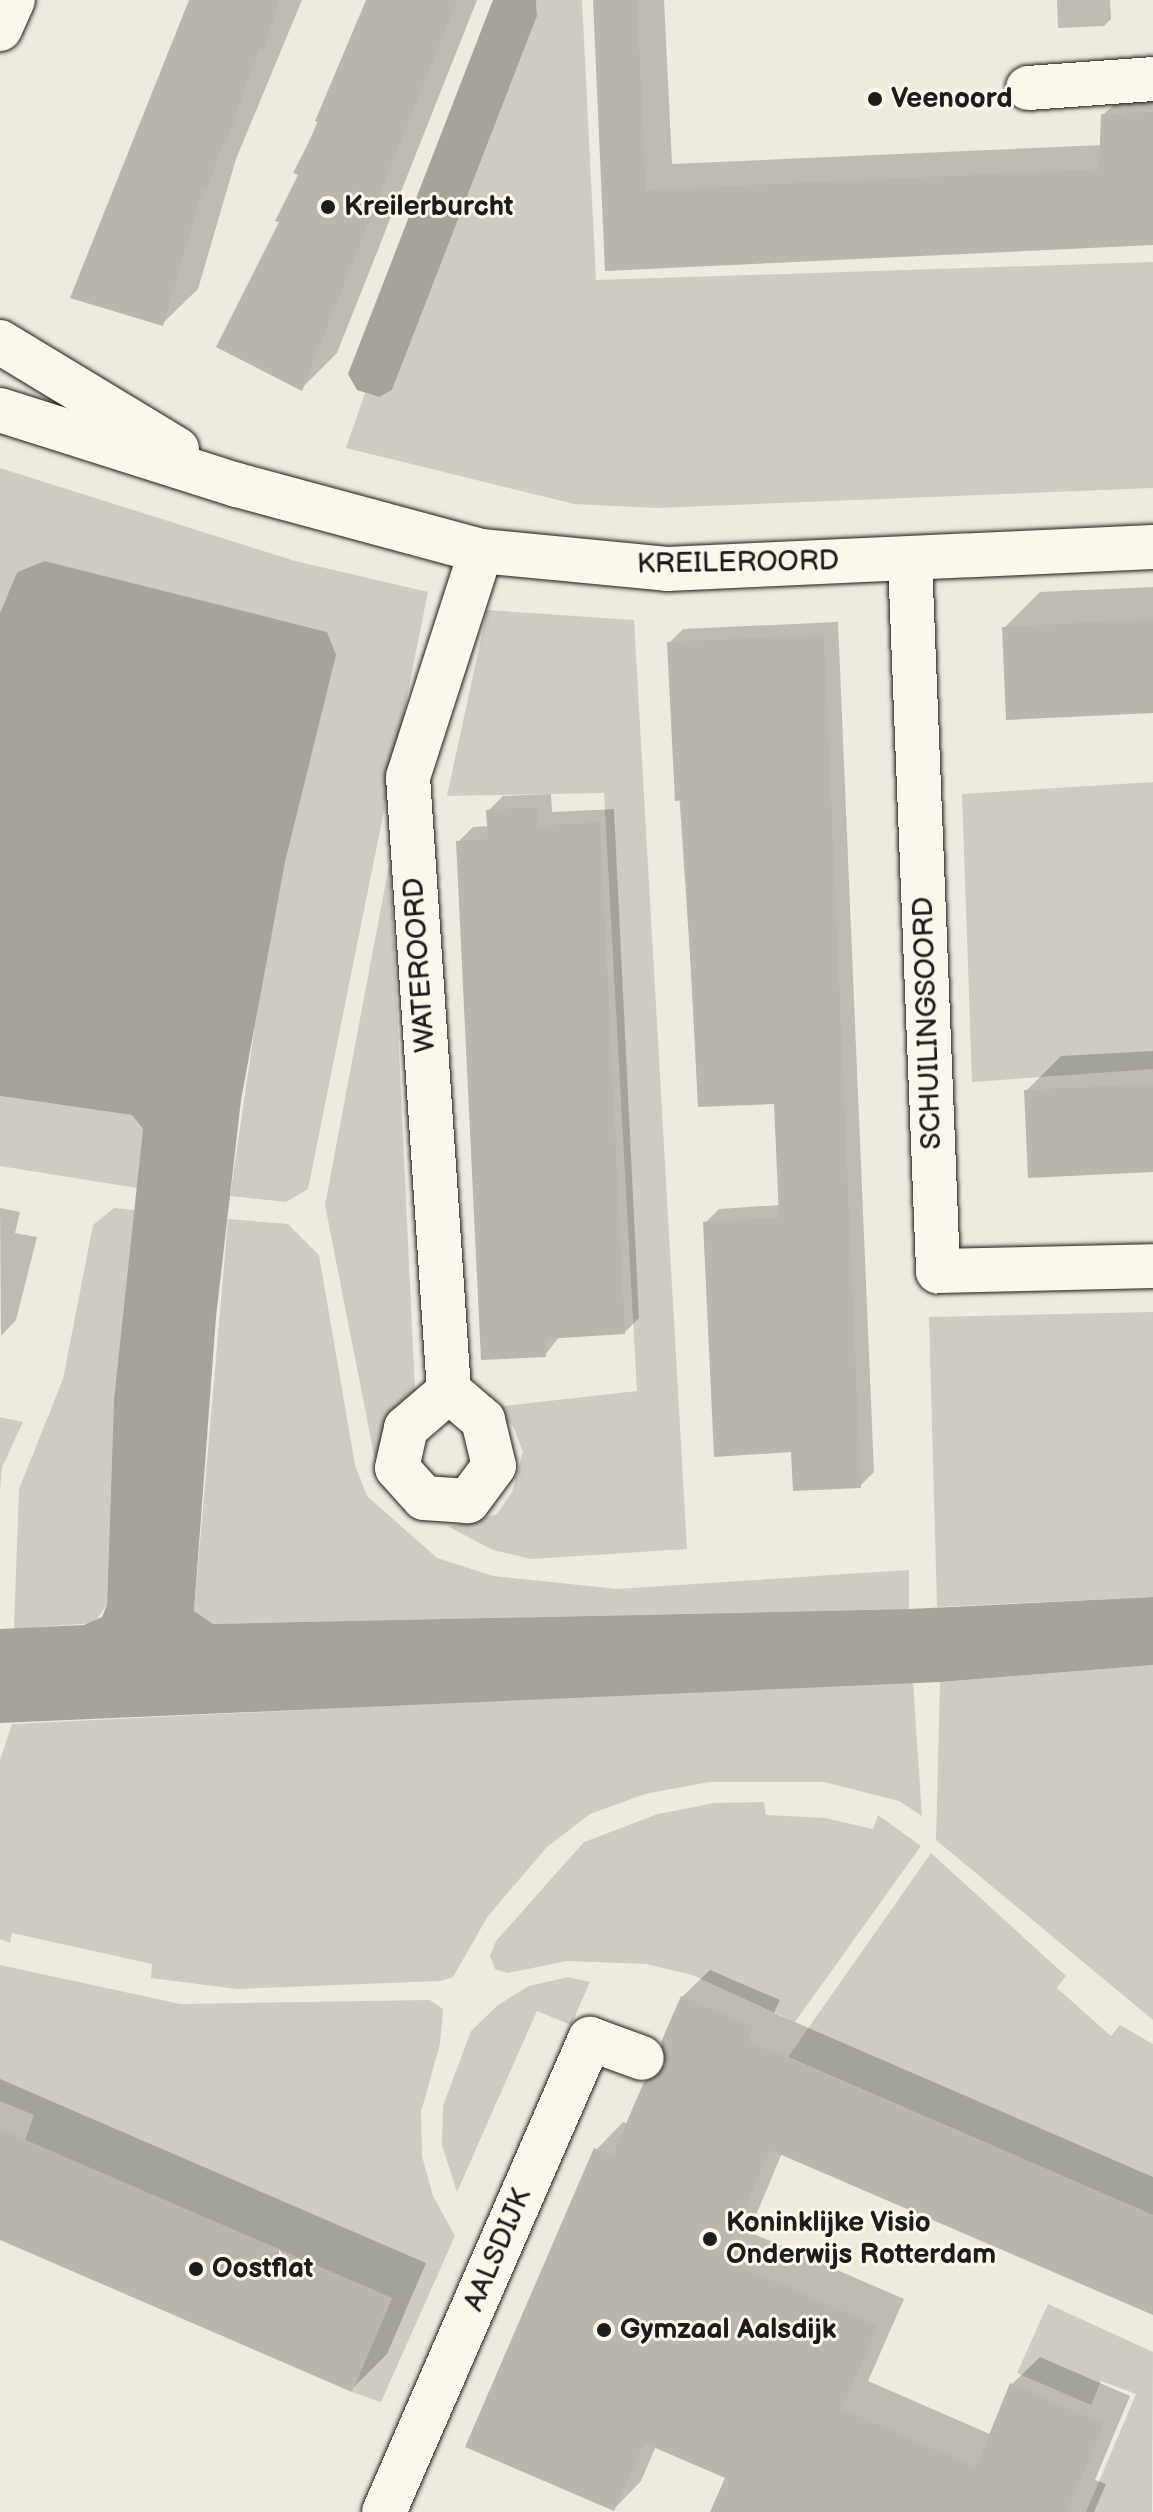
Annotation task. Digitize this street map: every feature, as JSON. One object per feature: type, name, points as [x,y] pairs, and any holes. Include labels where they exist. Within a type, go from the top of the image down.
[{"type":"street","points":[[0,29],[13,0]]},
{"type":"street","points":[[1028,88],[1153,79]]},
{"type":"street","name":"KREILEROORD","points":[[0,342],[237,485]]},
{"type":"street","name":"KREILEROORD","points":[[0,410],[237,485],[481,551],[667,569],[1153,547]]},
{"type":"street","name":"WATEROORD","points":[[449,1391],[408,777],[481,551]]},
{"type":"street","name":"SCHUILINGSOORD","points":[[910,560],[938,1271],[1153,1266]]},
{"type":"street","name":"AALSDIJK","points":[[384,2512],[590,2039],[642,2058]]},
{"type":"shaded area","points":[[493,0],[536,0],[537,16],[392,390],[379,397],[357,390],[348,374]]},
{"type":"shaded area","points":[[536,0],[582,0],[596,280],[1153,262],[1153,488],[656,508],[574,504],[346,448],[365,393],[379,397],[392,390],[537,16]]},
{"type":"shaded area","points":[[0,468],[295,561],[428,592],[308,1189],[286,1202],[230,1196],[264,964],[327,632],[45,561],[17,572],[0,613]]},
{"type":"shaded area","points":[[45,561],[327,632],[336,655],[285,862],[241,1100],[216,1317],[194,1611],[213,1624],[909,1609],[1153,1597],[1153,1665],[940,1682],[0,1723],[0,1629],[84,1625],[102,1617],[107,1605],[114,1399],[143,1129],[132,1115],[0,1096],[0,613],[17,572]]},
{"type":"shaded area","points":[[487,610],[634,620],[687,1549],[531,1559],[493,1550],[449,1527],[497,1514],[512,1492],[523,1452],[513,1426],[486,1408],[637,1391],[604,793],[447,796]]},
{"type":"shaded area","points":[[1153,782],[1153,1069],[972,1082],[962,794]]},
{"type":"shaded area","points":[[390,860],[415,1391],[388,1420],[375,1460],[325,1205]]},
{"type":"shaded area","points":[[0,1096],[133,1115],[143,1129],[137,1188],[0,1166]]},
{"type":"shaded area","points":[[114,1208],[135,1210],[114,1399],[107,1605],[94,1623],[14,1629],[19,1489],[63,1379],[93,1225]]},
{"type":"shaded area","points":[[228,1219],[288,1224],[319,1255],[355,1465],[367,1496],[437,1558],[493,1576],[617,1589],[909,1570],[909,1609],[212,1624],[194,1611]]},
{"type":"shaded area","points":[[1153,1312],[1153,1597],[937,1607],[929,1317]]},
{"type":"shaded area","points":[[0,1417],[23,1422],[2,1467],[0,1492]]},
{"type":"shaded area","points":[[1153,1665],[1153,2020],[936,1840],[940,1682]]},
{"type":"shaded area","points":[[913,1681],[922,1816],[899,1801],[824,1782],[709,1782],[645,1794],[590,1814],[547,1847],[488,1916],[453,1977],[441,1981],[237,1989],[151,1978],[152,1964],[12,1933],[10,1943],[0,1939],[0,1760],[12,1724]]},
{"type":"shaded area","points":[[764,1802],[766,1815],[825,1818],[873,1829],[878,1815],[921,1846],[795,2022],[692,1975],[646,1964],[567,1961],[508,1973],[495,1969],[490,1956],[496,1941],[584,1842],[658,1814],[714,1803]]},
{"type":"shaded area","points":[[931,1853],[1066,1976],[1057,1988],[1111,2036],[1120,2025],[1153,2044],[1153,2215],[788,2057]]},
{"type":"shaded area","points":[[0,1965],[180,2004],[430,2000],[443,2009],[440,2044],[421,2112],[422,2156],[433,2196],[455,2236],[381,2402],[352,2392],[392,2298],[25,2140],[34,2115],[0,2101]]},
{"type":"shaded area","points":[[568,1977],[590,1982],[571,2025],[537,2011],[457,2192],[442,2145],[443,2106],[471,2031],[498,2005],[529,1986]]},
{"type":"shaded area","points":[[1048,2304],[1153,2352],[1152,2512],[1086,2512],[1136,2394],[1101,2381],[1091,2405],[1017,2373]]},
{"type":"building","points":[[189,0],[279,0],[264,51],[259,49],[226,144],[223,142],[207,191],[203,189],[163,326],[70,298]]},
{"type":"building","points":[[366,0],[457,0],[302,391],[216,347],[279,222],[275,221],[298,175],[293,173],[319,122],[315,121]]},
{"type":"building","points":[[593,0],[637,0],[646,190],[1099,169],[1101,114],[1153,112],[1153,245],[605,271]]},
{"type":"building","points":[[1153,619],[1153,713],[1006,720],[1002,627]]},
{"type":"building","points":[[824,635],[861,1488],[793,1491],[791,1452],[714,1457],[703,1222],[779,1217],[774,1104],[698,1107],[682,800],[675,801],[667,642]]},
{"type":"building","points":[[537,807],[538,826],[600,822],[625,1334],[545,1339],[546,1357],[481,1360],[456,841],[488,839],[486,810]]},
{"type":"building","points":[[1153,1084],[1153,1172],[1028,1178],[1024,1090]]},
{"type":"building","name":"Koninklijke Visio Onderwijs Rotterdam","points":[[681,1996],[754,2027],[748,2041],[1153,2215],[1153,2315],[770,2150],[723,2259],[878,2326],[842,2409],[976,2467],[1010,2383],[1104,2424],[1067,2512],[710,2512],[725,2478],[644,2443],[614,2511],[465,2447],[594,2148],[612,2156],[644,2082],[665,2067],[661,2042]]},
{"type":"building","name":"Oostflat","points":[[0,2129],[392,2298],[352,2392],[0,2240]]},
{"type":"place","name":"Veenoord","points":[[875,99]]},
{"type":"place","name":"Kreilerburcht","points":[[328,207]]},
{"type":"place","name":"Koninklijke Visio Onderwijs Rotterdam","points":[[710,2239]]},
{"type":"place","name":"Oostflat","points":[[196,2269]]},
{"type":"place","name":"Gymzaal Aalsdijk","points":[[604,2330]]}]
